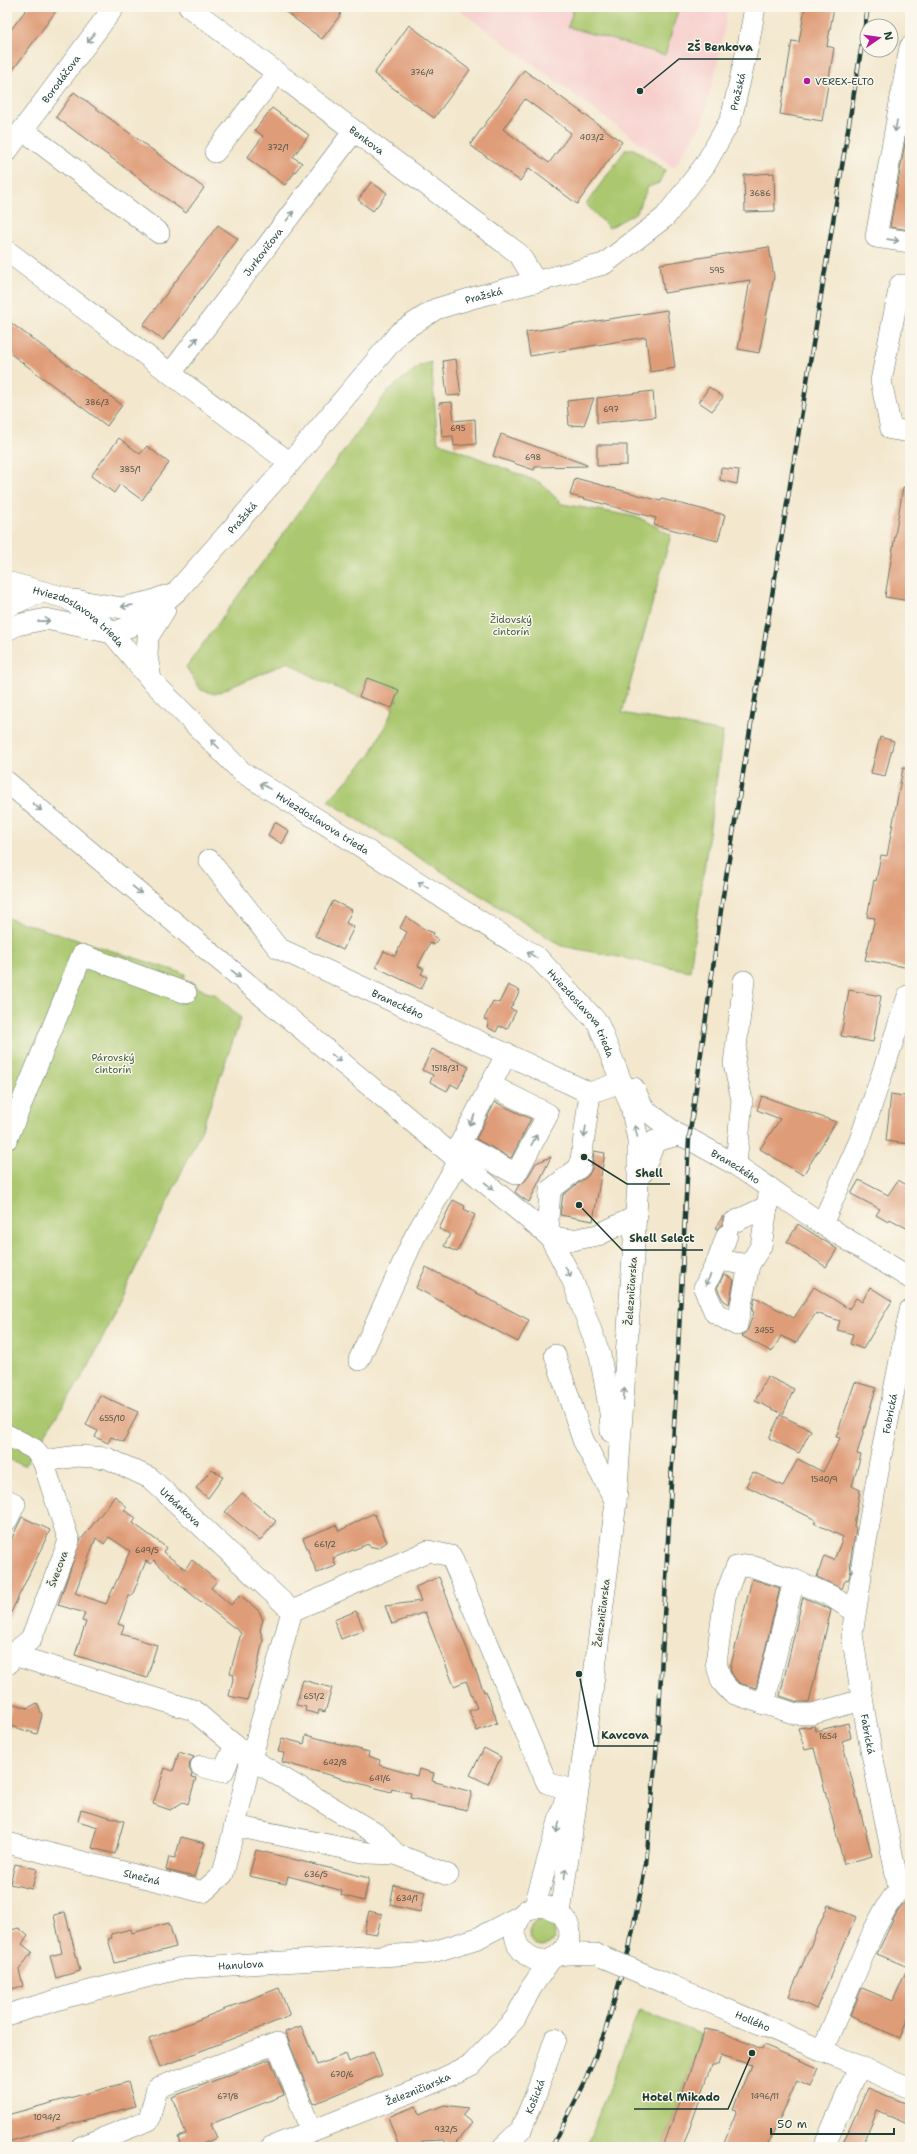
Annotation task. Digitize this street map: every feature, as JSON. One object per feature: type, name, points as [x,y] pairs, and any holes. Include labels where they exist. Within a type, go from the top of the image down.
[{"type":"street","name":"Borodáčova","points":[[7,151],[114,7]]},
{"type":"street","name":"Benkova","points":[[188,7],[519,254],[536,282]]},
{"type":"street","name":"Pražská","points":[[177,591],[290,463],[400,332],[436,309],[604,264],[665,217],[705,165],[731,119],[749,41],[755,7]]},
{"type":"street","points":[[910,47],[876,237],[910,242]]},
{"type":"street","points":[[215,152],[277,73]]},
{"type":"street","points":[[23,130],[159,233]]},
{"type":"street","name":"Jurkovičova","points":[[171,373],[354,131]]},
{"type":"street","points":[[7,251],[290,463]]},
{"type":"street","points":[[910,285],[900,285],[881,381],[891,429],[910,432]]},
{"type":"street","name":"Hviezdoslavova trieda","points":[[7,582],[66,598],[87,611],[112,632],[151,680],[242,772],[537,957],[598,1024],[621,1082]]},
{"type":"street","points":[[66,598],[122,608],[152,601],[177,591]]},
{"type":"street","points":[[7,630],[17,625],[46,619],[112,632],[142,622],[177,591]]},
{"type":"street","points":[[151,680],[147,656],[148,637],[177,591]]},
{"type":"street","points":[[7,607],[41,592]]},
{"type":"street","points":[[7,782],[550,1237],[572,1240],[598,1235],[636,1216]]},
{"type":"street","name":"Braneckého","points":[[209,860],[278,948],[507,1053],[590,1093]]},
{"type":"street","points":[[7,1139],[82,955],[186,993]]},
{"type":"street","points":[[736,1165],[742,1100],[734,1064],[744,981]]},
{"type":"street","points":[[822,1224],[860,1140],[908,996],[910,996]]},
{"type":"street","name":"Braneckého","points":[[598,1024],[619,1055],[643,1108],[678,1135],[689,1138],[736,1165],[769,1197],[822,1224],[910,1278]]},
{"type":"street","points":[[490,1085],[507,1053]]},
{"type":"street","points":[[550,1237],[548,1219],[550,1190],[580,1167],[590,1093],[621,1082]]},
{"type":"street","name":"Železničiarska","points":[[564,1921],[616,1502],[636,1216],[638,1140],[630,1106],[621,1082]]},
{"type":"street","points":[[638,1184],[655,1141],[678,1135]]},
{"type":"street","points":[[359,1360],[415,1236],[459,1161]]},
{"type":"street","points":[[769,1197],[761,1246],[749,1265],[737,1325],[715,1313],[704,1288],[718,1260],[731,1228],[769,1197]]},
{"type":"street","name":"Železničiarska","points":[[550,1237],[572,1279],[600,1355],[610,1413],[616,1502]]},
{"type":"street","points":[[718,1260],[749,1265]]},
{"type":"street","name":"Fabrická","points":[[904,1886],[862,1700],[852,1634],[879,1466],[910,1310]]},
{"type":"street","points":[[555,1355],[583,1440],[616,1502]]},
{"type":"street","points":[[7,1435],[34,1449],[44,1461]]},
{"type":"street","name":"Urbánkova","points":[[44,1461],[78,1456],[108,1458],[150,1478],[292,1611]]},
{"type":"street","name":"Švecova","points":[[8,1658],[31,1639],[69,1542],[44,1461]]},
{"type":"street","points":[[7,1500],[15,1504],[7,1520]]},
{"type":"street","points":[[292,1611],[428,1551],[451,1556],[547,1782],[569,1789]]},
{"type":"street","points":[[856,1612],[831,1596],[794,1580],[748,1564],[736,1567],[725,1597],[716,1663],[722,1682],[732,1693],[796,1714],[812,1714],[862,1700]]},
{"type":"street","points":[[764,1704],[794,1580]]},
{"type":"street","name":"Slnečná","points":[[7,1843],[203,1892],[223,1874],[251,1759],[292,1611]]},
{"type":"street","points":[[8,1658],[193,1710],[251,1759],[378,1835],[396,1854]]},
{"type":"street","name":"Železničiarska","points":[[528,1911],[569,1789],[588,1723]]},
{"type":"street","points":[[201,1766],[223,1772],[235,1746]]},
{"type":"street","points":[[235,1826],[368,1853],[396,1854],[448,1875]]},
{"type":"street","points":[[822,2051],[874,1930],[887,1906],[904,1886]]},
{"type":"street","points":[[521,1949],[538,1960],[555,1957],[568,1944],[564,1921],[548,1907],[528,1911],[515,1930],[531,1988]]},
{"type":"street","name":"Hanulova","points":[[7,2015],[70,1996],[182,1968],[430,1953],[478,1938],[528,1911]]},
{"type":"street","name":"Hollého","points":[[564,1921],[600,1955],[910,2088]]},
{"type":"street","name":"Hanulova","points":[[478,1938],[521,1949]]},
{"type":"street","name":"Hollého","points":[[555,1957],[600,1955]]},
{"type":"street","name":"Železničiarska","points":[[272,2147],[429,2085],[471,2065],[515,2018],[531,1988],[555,1957]]},
{"type":"street","name":"Košická","points":[[503,2147],[521,2130],[536,2094],[555,2039]]},
{"type":"street","points":[[81,2147],[149,2120],[157,2088],[277,2043],[311,2131]]},
{"type":"street","points":[[824,2147],[859,2066]]},
{"type":"shaded area","points":[[455,7],[728,7],[719,58],[702,123],[674,168]]},
{"type":"green space","points":[[574,7],[679,7],[665,55],[568,27]]},
{"type":"green space","points":[[626,149],[634,149],[665,170],[659,183],[648,187],[637,212],[609,228],[586,204]]},
{"type":"green space","name":"Židovský cintorín","points":[[431,362],[438,442],[541,483],[562,504],[638,517],[671,535],[622,713],[723,732],[690,971],[562,946],[328,801],[370,755],[393,710],[395,700],[397,701],[396,698],[398,690],[367,678],[359,697],[320,681],[288,662],[215,694],[201,690],[186,667],[387,392],[419,366]]},
{"type":"green space","name":"Párovský cintorín","points":[[7,918],[186,974],[183,979],[206,992],[215,994],[241,1018],[201,1131],[88,1368],[24,1466],[7,1458]]},
{"type":"green space","points":[[542,1920],[551,1924],[555,1933],[551,1942],[542,1946],[533,1942],[529,1933],[533,1924]]},
{"type":"green space","points":[[639,2010],[702,2035],[663,2147],[586,2147]]},
{"type":"building","points":[[28,7],[59,7],[7,78],[7,35]]},
{"type":"building","points":[[279,7],[331,7],[341,14],[322,39]]},
{"type":"building","name":"VEREX-ELTO","points":[[805,7],[834,7],[827,46],[834,48],[822,121],[780,114],[792,41],[799,42]]},
{"type":"building","points":[[409,25],[470,70],[434,118],[374,74]]},
{"type":"building","points":[[524,70],[622,142],[577,204],[529,168],[520,181],[470,145]],"holes":[[[525,99],[571,133],[549,163],[503,129]]]},
{"type":"building","points":[[74,92],[204,188],[186,213],[56,117]]},
{"type":"building","points":[[272,108],[309,135],[293,157],[302,163],[285,185],[247,158],[263,136],[255,130]]},
{"type":"building","points":[[910,115],[910,230],[890,227]]},
{"type":"building","points":[[774,173],[775,211],[745,212],[744,175]]},
{"type":"building","points":[[371,182],[387,193],[373,211],[358,200]]},
{"type":"building","points":[[218,225],[238,239],[163,340],[143,325]]},
{"type":"building","points":[[769,247],[774,277],[759,353],[738,349],[750,280],[664,293],[660,264]]},
{"type":"building","points":[[667,310],[675,368],[650,372],[646,337],[530,356],[526,332]]},
{"type":"building","points":[[7,320],[122,405],[107,426],[7,351]]},
{"type":"building","points":[[456,359],[461,395],[447,396],[443,361]]},
{"type":"building","points":[[709,387],[723,397],[712,411],[699,402]]},
{"type":"building","points":[[653,391],[655,417],[597,423],[597,398]]},
{"type":"building","points":[[594,398],[584,425],[569,426],[567,401]]},
{"type":"building","points":[[452,402],[454,421],[475,419],[476,444],[454,446],[453,436],[442,437],[439,403]]},
{"type":"building","points":[[501,434],[587,466],[535,467],[534,470],[493,456]]},
{"type":"building","points":[[119,438],[140,454],[147,446],[169,463],[142,500],[120,484],[114,493],[91,476]]},
{"type":"building","points":[[597,445],[627,445],[627,465],[597,466]]},
{"type":"building","points":[[721,468],[739,470],[737,484],[720,480]]},
{"type":"building","points":[[575,478],[661,501],[662,499],[725,515],[718,541],[654,525],[656,518],[570,495]]},
{"type":"building","points":[[903,487],[910,488],[910,601],[885,597]]},
{"type":"building","points":[[367,678],[399,690],[392,708],[359,697]]},
{"type":"building","points":[[880,737],[894,741],[885,776],[871,773]]},
{"type":"building","points":[[903,768],[910,769],[910,968],[865,960],[875,918],[867,917],[874,880],[876,881],[881,855],[887,856]]},
{"type":"building","points":[[275,822],[289,831],[282,844],[268,835]]},
{"type":"building","points":[[333,901],[352,910],[346,923],[354,927],[343,950],[315,936]]},
{"type":"building","points":[[406,916],[424,929],[434,933],[433,936],[438,939],[434,945],[430,943],[418,966],[424,969],[421,974],[427,977],[421,989],[376,967],[384,951],[395,956],[407,932],[400,928]]},
{"type":"building","points":[[508,985],[520,991],[510,1009],[516,1011],[507,1029],[499,1026],[496,1032],[487,1027],[489,1021],[484,1019],[493,1001],[499,1003]]},
{"type":"building","points":[[849,990],[881,996],[873,1042],[841,1036]]},
{"type":"building","points":[[432,1049],[469,1067],[458,1088],[451,1084],[447,1091],[430,1082],[433,1075],[422,1070]]},
{"type":"building","points":[[891,1094],[910,1097],[909,1144],[886,1141]]},
{"type":"building","points":[[762,1096],[836,1122],[803,1175],[760,1149],[780,1119],[757,1110]]},
{"type":"building","points":[[495,1102],[531,1119],[511,1158],[476,1139]]},
{"type":"building","points":[[594,1151],[605,1153],[593,1221],[560,1215],[563,1195],[588,1176],[592,1169]]},
{"type":"building","points":[[551,1157],[529,1202],[515,1192],[519,1185],[526,1180],[536,1163]]},
{"type":"building","points":[[859,1180],[888,1195],[898,1180],[910,1187],[910,1230],[890,1219],[888,1222],[876,1215],[880,1209],[851,1194]]},
{"type":"building","points":[[453,1200],[465,1206],[464,1209],[475,1215],[457,1252],[444,1246],[450,1234],[439,1229]]},
{"type":"building","points":[[723,1216],[723,1224],[717,1229],[715,1228]]},
{"type":"building","points":[[798,1224],[837,1249],[826,1267],[787,1242]]},
{"type":"building","points":[[426,1267],[529,1320],[518,1342],[416,1288]]},
{"type":"building","points":[[724,1274],[734,1280],[729,1304],[723,1300],[717,1288]]},
{"type":"building","points":[[814,1287],[849,1309],[856,1298],[862,1302],[870,1287],[892,1301],[863,1349],[850,1344],[853,1334],[837,1330],[840,1321],[816,1313],[796,1343],[781,1336],[772,1352],[742,1336],[747,1332],[754,1312],[752,1311],[755,1297],[794,1318]]},
{"type":"building","points":[[767,1376],[794,1389],[783,1414],[755,1401]]},
{"type":"building","points":[[855,1382],[876,1388],[857,1454],[861,1455],[852,1486],[860,1490],[854,1526],[856,1528],[849,1579],[845,1580],[842,1589],[817,1577],[824,1556],[834,1560],[843,1537],[814,1523],[816,1520],[746,1486],[753,1472],[783,1486],[798,1459],[823,1472],[840,1438],[836,1437]]},
{"type":"building","points":[[100,1395],[138,1412],[124,1442],[111,1437],[108,1443],[95,1437],[98,1431],[86,1425]]},
{"type":"building","points":[[780,1415],[811,1430],[799,1453],[769,1438]]},
{"type":"building","points":[[212,1469],[223,1477],[208,1498],[196,1488]]},
{"type":"building","points":[[242,1493],[276,1521],[260,1541],[225,1512]]},
{"type":"building","points":[[115,1496],[127,1507],[124,1510],[136,1518],[133,1523],[166,1548],[163,1552],[185,1569],[192,1560],[217,1581],[211,1588],[231,1605],[240,1595],[259,1611],[263,1620],[260,1630],[263,1640],[254,1681],[247,1700],[229,1696],[234,1675],[230,1673],[241,1633],[181,1586],[154,1560],[151,1564],[146,1561],[132,1596],[129,1596],[118,1624],[124,1626],[121,1634],[157,1645],[147,1678],[75,1655],[86,1622],[82,1621],[85,1613],[58,1605],[80,1541]],"holes":[[[109,1537],[130,1551],[106,1604],[75,1593],[96,1538],[104,1544]]]},
{"type":"building","points":[[372,1514],[375,1515],[387,1542],[378,1548],[369,1546],[368,1544],[333,1558],[336,1566],[317,1573],[303,1538],[336,1525],[339,1531]]},
{"type":"building","points":[[22,1517],[50,1530],[7,1621],[7,1548]]},
{"type":"building","points":[[439,1577],[484,1692],[486,1691],[497,1723],[477,1731],[469,1711],[477,1708],[466,1681],[454,1686],[425,1612],[392,1624],[385,1606],[421,1601],[415,1587]]},
{"type":"building","points":[[752,1579],[780,1588],[756,1688],[739,1683],[733,1676],[730,1669]]},
{"type":"building","points":[[803,1597],[831,1610],[809,1702],[798,1702],[780,1696]]},
{"type":"building","points":[[356,1611],[364,1630],[341,1639],[334,1620]]},
{"type":"building","points":[[303,1680],[332,1688],[325,1712],[319,1710],[318,1714],[305,1711],[306,1707],[296,1705]]},
{"type":"building","points":[[12,1703],[28,1708],[37,1703],[42,1715],[37,1734],[7,1725]]},
{"type":"building","points":[[848,1723],[851,1738],[842,1741],[872,1856],[844,1864],[814,1748],[805,1750],[798,1728],[815,1726],[816,1731]]},
{"type":"building","points":[[306,1735],[369,1752],[368,1756],[380,1760],[379,1765],[417,1776],[419,1769],[434,1773],[432,1781],[472,1792],[467,1810],[410,1798],[411,1793],[392,1789],[391,1792],[282,1762],[284,1753],[278,1752],[282,1738],[304,1744]]},
{"type":"building","points":[[484,1748],[501,1757],[488,1784],[470,1775]]},
{"type":"building","points":[[179,1752],[194,1757],[190,1762],[189,1769],[192,1774],[191,1777],[196,1778],[188,1804],[183,1802],[170,1810],[153,1804],[165,1768],[173,1771]]},
{"type":"building","points":[[81,1809],[124,1821],[115,1854],[92,1848],[98,1827],[78,1821]]},
{"type":"building","points":[[181,1837],[205,1843],[194,1877],[166,1870],[169,1857],[175,1858]]},
{"type":"building","points":[[256,1850],[369,1878],[364,1901],[341,1895],[342,1891],[336,1889],[288,1876],[286,1884],[249,1876]]},
{"type":"building","points":[[15,1864],[37,1869],[32,1889],[10,1884]]},
{"type":"building","points":[[394,1885],[425,1892],[420,1912],[390,1905]]},
{"type":"building","points":[[910,1901],[910,2022],[907,2020],[900,2038],[850,2016],[862,1988],[893,2001],[908,1967],[877,1954],[897,1912],[903,1904]]},
{"type":"building","points":[[828,1905],[856,1917],[816,2009],[789,1996]]},
{"type":"building","points":[[369,1911],[382,1914],[377,1934],[364,1932]]},
{"type":"building","points":[[65,1912],[80,1971],[56,1978],[50,1956],[62,1953],[54,1915]]},
{"type":"building","points":[[169,1923],[176,1947],[115,1963],[108,1939],[112,1938],[111,1934],[131,1929],[132,1933]]},
{"type":"building","points":[[19,1928],[28,1936],[22,1944],[32,1952],[19,1970],[23,1986],[7,1990],[7,1931]]},
{"type":"building","points":[[279,1988],[290,2016],[160,2067],[149,2039]]},
{"type":"building","points":[[301,2026],[317,2065],[346,2054],[349,2062],[373,2052],[382,2075],[314,2104],[285,2032]]},
{"type":"building","points":[[705,2029],[724,2033],[762,2049],[764,2045],[818,2068],[810,2087],[797,2081],[767,2147],[722,2147],[737,2110],[733,2109],[751,2065],[721,2055],[718,2065],[712,2065],[683,2147],[663,2147]]},
{"type":"building","points":[[270,2059],[284,2095],[211,2124],[217,2138],[195,2147],[181,2147],[178,2137],[186,2134],[172,2097]]},
{"type":"building","points":[[128,2082],[135,2106],[7,2142],[7,2115]]},
{"type":"building","points":[[868,2088],[910,2105],[910,2125],[877,2111],[861,2147],[841,2147]]},
{"type":"building","points":[[444,2105],[468,2108],[462,2115],[472,2123],[452,2147],[443,2140],[422,2141],[424,2147],[399,2147],[388,2117],[416,2106],[419,2115]]},
{"type":"railway","points":[[552,2147],[584,2084],[605,2032],[629,1949],[646,1864],[658,1732],[689,1139],[723,896],[868,7]]},
{"type":"place","name":"VEREX-ELTO","points":[[807,81]]},
{"type":"place","name":"ZŠ Benkova","points":[[640,91]]},
{"type":"place","name":"Shell","points":[[584,1157]]},
{"type":"place","name":"Shell Select","points":[[579,1205]]},
{"type":"place","name":"Kavcova","points":[[579,1674]]},
{"type":"place","name":"Hotel Mikado","points":[[752,2053]]}]
